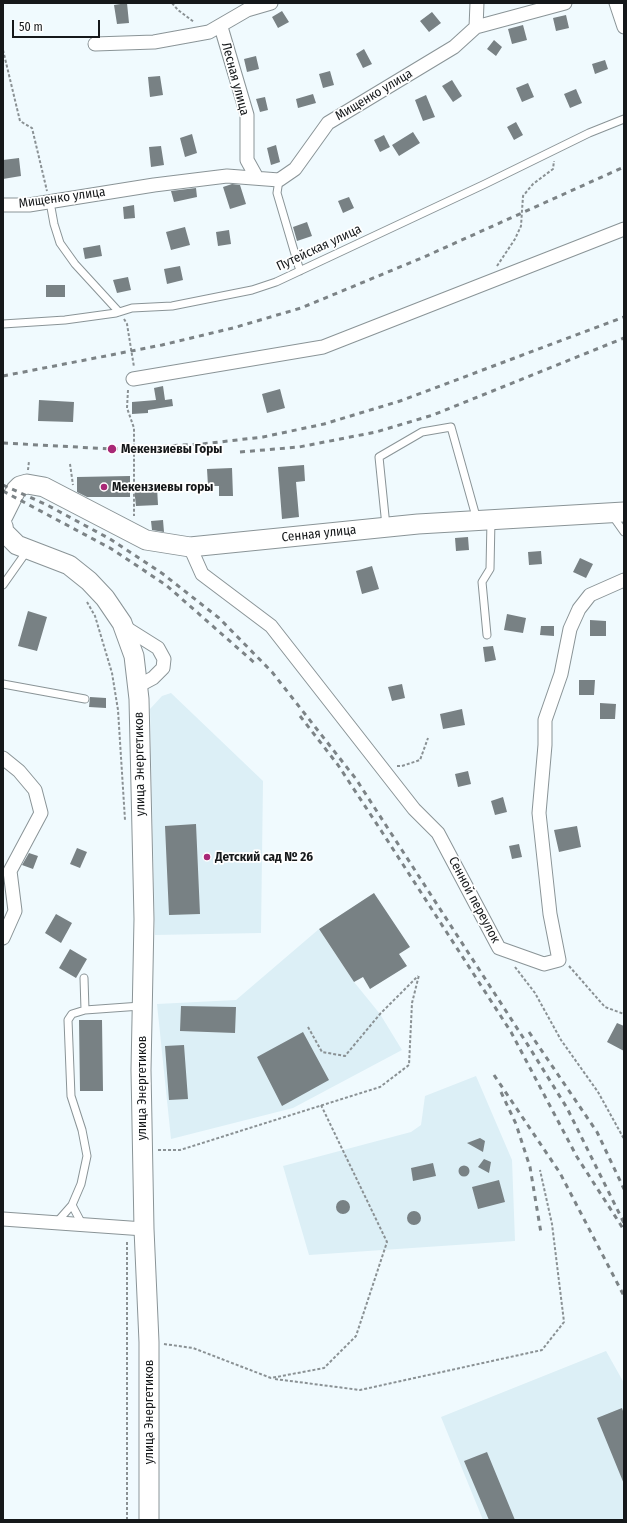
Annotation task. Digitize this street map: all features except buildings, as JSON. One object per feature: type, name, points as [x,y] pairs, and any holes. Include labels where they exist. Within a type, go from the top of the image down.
[{"type":"main road","name":"Сенная улица","points":[[3,528],[16,490],[20,486],[27,484],[44,487],[146,540],[190,547],[386,528],[484,520],[618,512]]},
{"type":"main road","name":"улица Энергетиков","points":[[3,528],[17,545],[69,565],[105,598],[123,626],[134,656],[138,686],[144,919],[141,1070],[142,1149],[135,1228],[149,1342],[149,1520]]},
{"type":"street","points":[[95,44],[154,42],[209,32],[247,10],[271,3]]},
{"type":"street","points":[[476,27],[477,3]]},
{"type":"street","name":"Мищенко улица","points":[[3,205],[29,205],[154,185],[227,176],[279,180],[295,169],[328,123],[454,47],[476,27],[565,3]]},
{"type":"street","points":[[616,3],[624,27]]},
{"type":"street","name":"Лесная улица","points":[[220,27],[247,115],[247,160],[257,178]]},
{"type":"street","points":[[133,379],[323,347],[624,229]]},
{"type":"street","name":"Сенной переулок","points":[[190,547],[202,574],[271,626],[380,764],[414,810],[438,833],[499,948],[544,964],[559,960]]},
{"type":"street","points":[[559,960],[550,914],[539,813],[545,746],[545,720],[561,674],[570,629],[579,609],[590,595],[624,580]]},
{"type":"street","points":[[123,626],[154,644],[164,659],[163,668],[153,678],[138,686]]},
{"type":"street","points":[[3,758],[19,771],[35,790],[41,813],[10,871],[15,911],[3,938]]},
{"type":"street","points":[[3,1219],[135,1228]]},
{"type":"lane","name":"Путейская улица","points":[[3,324],[65,320],[119,312],[132,308],[172,306],[252,290],[300,271],[589,133],[624,119]]},
{"type":"lane","points":[[279,180],[277,192],[300,271]]},
{"type":"lane","points":[[50,202],[54,224],[60,244],[75,264],[119,312]]},
{"type":"lane","points":[[386,528],[379,457],[422,432],[451,427],[484,520],[490,569],[482,582],[487,635]]},
{"type":"lane","points":[[618,512],[624,532]]},
{"type":"lane","points":[[3,585],[28,549]]},
{"type":"lane","points":[[3,684],[85,699]]},
{"type":"lane","points":[[84,978],[84,1010]]},
{"type":"lane","points":[[56,1222],[72,1205],[81,1184],[86,1156],[82,1130],[71,1096],[68,1020],[72,1014],[84,1010],[142,1006]]},
{"type":"lane","points":[[72,1205],[82,1224]]},
{"type":"path","points":[[172,3],[178,10],[196,24]]},
{"type":"path","points":[[3,50],[20,121],[32,128],[50,202]]},
{"type":"path","points":[[484,284],[515,239],[521,226],[523,196],[533,184],[553,169],[558,148]]},
{"type":"path","points":[[119,312],[127,324],[135,372],[127,392],[127,408],[134,428],[133,502],[136,535]]},
{"type":"path","points":[[70,464],[76,503]]},
{"type":"path","points":[[85,599],[96,616],[112,674],[118,710],[125,820]]},
{"type":"path","points":[[380,764],[402,766],[420,760],[428,738]]},
{"type":"path","points":[[499,948],[535,993],[561,1040],[598,1092],[624,1139]]},
{"type":"path","points":[[559,960],[573,968],[606,1007],[624,1014]]},
{"type":"path","points":[[142,1149],[180,1150],[380,1087],[409,1065],[412,1003],[419,975],[380,1014],[345,1056],[322,1052],[308,1027]]},
{"type":"path","points":[[272,1378],[324,1368],[356,1336],[387,1242],[321,1105]]},
{"type":"path","points":[[149,1342],[193,1348],[272,1378],[360,1390],[542,1350],[564,1322],[552,1224],[540,1170]]},
{"type":"path","points":[[127,1520],[135,1228]]},
{"type":"shaded area","name":"Детский сад № 26","points":[[171,693],[263,781],[261,933],[155,935],[150,709],[162,696]]},
{"type":"shaded area","points":[[319,929],[354,982],[380,1014],[402,1050],[293,1108],[171,1139],[157,1004],[236,1000]]},
{"type":"shaded area","points":[[476,1076],[512,1160],[515,1241],[309,1255],[283,1166],[411,1132],[421,1125],[425,1096]]},
{"type":"shaded area","points":[[606,1351],[624,1383],[624,1520],[483,1520],[441,1417]]},
{"type":"railway","points":[[3,376],[162,345],[233,328],[301,308],[424,257],[624,167]]},
{"type":"railway","points":[[3,443],[112,449],[202,444],[263,437],[324,424],[400,401],[624,317]]},
{"type":"railway","points":[[240,452],[299,447],[376,432],[433,415],[624,338]]},
{"type":"railway","points":[[3,485],[47,505],[110,539],[163,574],[219,618],[272,672],[356,779],[526,1042],[567,1108],[624,1223]]},
{"type":"railway","points":[[3,491],[110,548],[166,585],[257,665]]},
{"type":"railway","points":[[300,716],[338,765],[511,1032],[577,1157],[624,1230]]},
{"type":"railway","points":[[529,1032],[597,1132],[624,1189]]},
{"type":"railway","points":[[494,1075],[560,1173],[624,1296]]},
{"type":"railway","points":[[501,1092],[516,1124],[530,1167],[541,1233]]},
{"type":"place","name":"Мекензиевы Горы","points":[[112,449]]},
{"type":"place","name":"Мекензиевы горы","points":[[104,487]]},
{"type":"place","name":"Детский сад № 26","points":[[207,857]]}]
